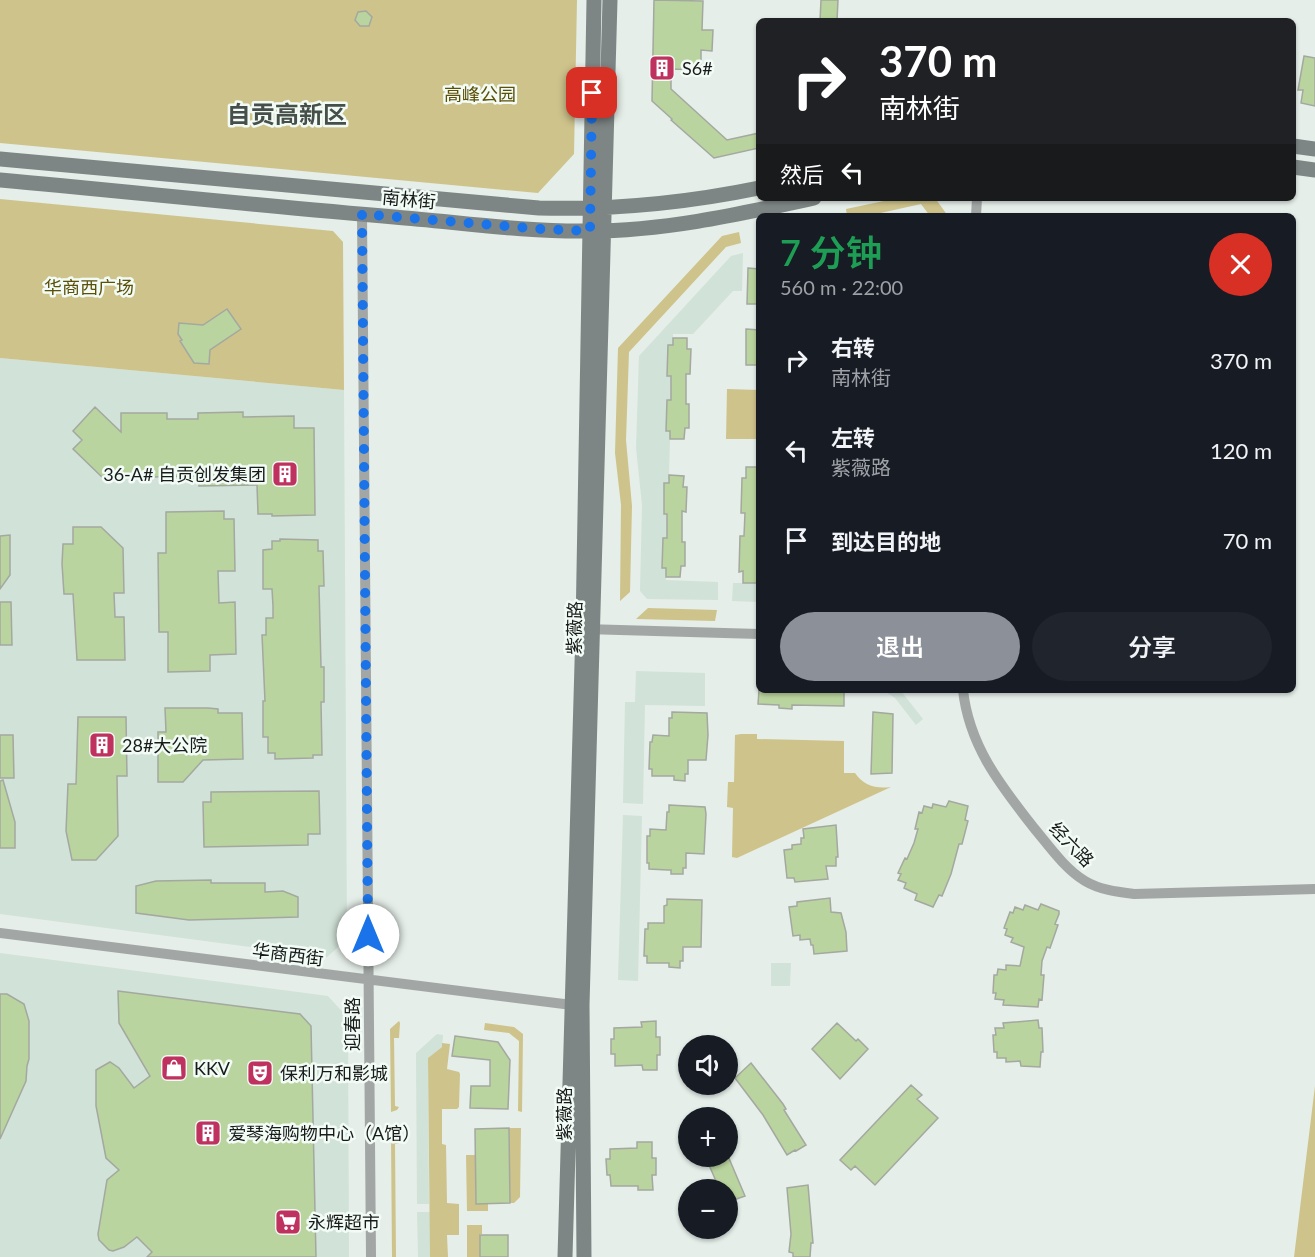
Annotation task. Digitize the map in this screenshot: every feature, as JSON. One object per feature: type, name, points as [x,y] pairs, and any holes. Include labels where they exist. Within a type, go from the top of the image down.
[{"type":"main road","name":"紫薇路","points":[[594,0],[589,209],[597,231]]},
{"type":"main road","name":"紫薇路","points":[[584,1257],[582,1005],[588,629],[597,231],[605,209],[610,0]]},
{"type":"main road","points":[[1296,146],[1315,149]]},
{"type":"main road","name":"南林街","points":[[0,159],[539,208],[605,209],[668,204],[756,189]]},
{"type":"main road","points":[[1296,167],[1315,170]]},
{"type":"main road","name":"南林街","points":[[0,180],[362,214],[540,229],[597,231],[678,224],[800,201]]},
{"type":"main road","name":"紫薇路","points":[[565,1257],[572,1005],[588,629]]},
{"type":"street","name":"迎春路","points":[[362,214],[371,1257]]},
{"type":"street","points":[[588,629],[756,634]]},
{"type":"street","name":"经六路","points":[[964,693],[968,719],[981,754],[991,771],[1054,852],[1086,882],[1110,891],[1134,894],[1315,889]]},
{"type":"street","name":"华商西街","points":[[0,933],[572,1005]]},
{"type":"shaded area","points":[[743,253],[742,291],[733,291],[693,334],[673,334],[666,580],[718,582],[718,600],[647,599],[640,591],[642,505],[636,448],[639,356],[731,256]]},
{"type":"shaded area","points":[[0,358],[344,390],[347,939],[327,957],[0,914]]},
{"type":"shaded area","points":[[733,583],[756,583],[756,602],[732,601]]},
{"type":"shaded area","points":[[636,671],[705,673],[705,706],[645,705],[643,804],[623,803],[625,702],[635,702]]},
{"type":"shaded area","points":[[888,693],[903,693],[923,719],[916,725],[895,698]]},
{"type":"shaded area","points":[[623,815],[642,816],[638,981],[618,980]]},
{"type":"shaded area","points":[[0,953],[328,996],[348,1018],[349,1257],[0,1257]]},
{"type":"shaded area","points":[[771,963],[791,963],[790,986],[771,986]]},
{"type":"shaded area","points":[[437,1034],[443,1035],[442,1047],[428,1058],[429,1204],[417,1204],[416,1053]]},
{"type":"shaded area","points":[[417,1212],[430,1212],[430,1257],[418,1257]]},
{"type":"green space","name":"高峰公园","points":[[0,0],[577,0],[574,154],[538,193],[0,143]]},
{"type":"green space","name":"华商西广场","points":[[0,199],[333,231],[343,242],[344,390],[0,358]]},
{"type":"green space","points":[[884,201],[937,201],[946,213],[928,213],[921,204],[880,213],[847,213],[846,209]]},
{"type":"green space","points":[[739,232],[741,243],[726,247],[629,352],[626,440],[632,506],[630,592],[620,601],[621,505],[615,453],[618,348],[722,236]]},
{"type":"green space","points":[[727,389],[756,390],[756,439],[726,439]]},
{"type":"green space","points":[[648,608],[717,610],[715,621],[636,619]]},
{"type":"green space","points":[[757,734],[757,739],[844,741],[844,773],[855,773],[871,786],[891,787],[737,858],[732,857],[733,808],[727,807],[728,782],[734,782],[735,735]]},
{"type":"green space","points":[[399,1021],[399,1038],[394,1038],[395,1106],[399,1107],[391,1112],[390,1029]]},
{"type":"green space","points":[[485,1023],[514,1027],[523,1034],[522,1112],[518,1111],[519,1041],[509,1033],[484,1030]]},
{"type":"green space","points":[[442,1043],[450,1044],[447,1069],[460,1074],[459,1107],[442,1109],[442,1144],[446,1145],[447,1203],[459,1204],[459,1235],[447,1235],[448,1257],[430,1257],[428,1058],[442,1047]]},
{"type":"green space","points":[[1315,1086],[1315,1257],[1294,1257]]},
{"type":"green space","points":[[509,1128],[521,1128],[520,1197],[514,1203],[510,1203]]},
{"type":"green space","points":[[391,1137],[396,1138],[400,1143],[395,1144],[396,1257],[392,1257]]},
{"type":"green space","points":[[466,1155],[475,1155],[476,1203],[488,1203],[488,1211],[467,1211]]},
{"type":"green space","points":[[467,1225],[482,1225],[480,1257],[467,1257]]},
{"type":"building","name":"S6#","points":[[654,0],[703,1],[702,30],[713,30],[712,51],[701,50],[701,70],[671,69],[671,89],[727,140],[756,134],[756,149],[714,158],[652,101]]},
{"type":"building","points":[[821,0],[838,0],[837,18],[820,18]]},
{"type":"building","points":[[366,11],[372,17],[369,26],[360,26],[355,20],[358,12]]},
{"type":"building","points":[[1304,56],[1315,58],[1315,106],[1301,103],[1303,90],[1298,90]]},
{"type":"building","points":[[748,268],[756,269],[756,304],[747,304]]},
{"type":"building","points":[[227,309],[241,329],[210,350],[209,364],[194,363],[180,341],[182,340],[178,334],[179,323],[203,325]]},
{"type":"building","points":[[746,329],[756,330],[756,365],[746,365]]},
{"type":"building","points":[[673,338],[687,338],[687,349],[691,349],[690,374],[686,374],[689,428],[685,428],[684,439],[670,439],[670,431],[666,431],[667,400],[671,400],[671,376],[667,376],[668,345],[673,345]]},
{"type":"building","points":[[95,407],[121,432],[121,413],[167,413],[167,419],[198,419],[198,413],[243,412],[243,417],[294,416],[294,428],[314,428],[315,515],[258,514],[257,485],[199,486],[199,476],[103,478],[73,449],[82,440],[73,431]]},
{"type":"building","points":[[746,467],[756,467],[756,583],[743,583],[743,571],[739,572],[740,536],[744,536],[745,513],[741,513],[742,478],[746,478]]},
{"type":"building","points":[[669,475],[684,476],[683,487],[687,487],[686,512],[682,511],[685,566],[681,566],[680,577],[666,577],[666,568],[662,568],[663,538],[667,538],[664,483],[669,483]]},
{"type":"building","points":[[224,511],[224,519],[234,519],[235,571],[218,571],[219,603],[235,602],[236,654],[210,655],[210,671],[168,672],[168,632],[159,632],[158,553],[166,553],[166,512]]},
{"type":"building","points":[[73,527],[101,527],[123,548],[124,593],[114,593],[115,617],[124,617],[125,660],[77,660],[73,594],[64,594],[62,564],[63,544],[73,544]]},
{"type":"building","points":[[10,535],[10,575],[0,589],[0,536]]},
{"type":"building","points":[[280,539],[318,540],[318,551],[323,551],[324,586],[319,586],[321,667],[324,667],[324,702],[321,702],[322,755],[313,755],[313,758],[275,759],[275,753],[268,753],[268,737],[263,737],[263,701],[265,701],[262,635],[266,635],[266,618],[273,618],[273,606],[272,589],[263,589],[263,550],[272,549],[272,541],[280,541]]},
{"type":"building","points":[[0,602],[11,602],[12,645],[0,645]]},
{"type":"building","points":[[759,693],[844,693],[844,706],[792,705],[792,709],[779,708],[779,705],[758,704]]},
{"type":"building","points":[[165,708],[208,708],[218,709],[218,713],[242,713],[243,759],[203,760],[183,782],[158,782],[158,732],[166,732]]},
{"type":"building","points":[[672,712],[707,713],[706,760],[688,760],[688,774],[685,774],[685,781],[674,780],[674,776],[652,776],[652,769],[649,769],[650,742],[652,742],[653,735],[669,736],[669,718],[672,718]]},
{"type":"building","points":[[873,712],[893,714],[892,773],[871,774]]},
{"type":"building","points":[[78,717],[126,717],[127,776],[117,776],[118,836],[96,860],[72,860],[66,831],[68,784],[76,784]]},
{"type":"building","points":[[0,735],[13,735],[14,778],[0,778]]},
{"type":"building","points":[[3,780],[15,822],[15,848],[0,848],[0,781]]},
{"type":"building","points":[[319,791],[320,834],[308,834],[308,845],[204,847],[203,802],[211,802],[211,792]]},
{"type":"building","points":[[949,801],[968,806],[965,820],[968,821],[951,874],[942,896],[939,895],[933,907],[915,900],[917,894],[904,888],[906,883],[898,880],[901,874],[898,873],[914,843],[919,812],[922,813],[924,806],[932,808],[933,804],[946,807]]},
{"type":"building","points":[[669,805],[705,807],[704,854],[686,853],[686,868],[683,868],[683,874],[671,874],[671,870],[649,869],[649,863],[647,863],[647,836],[650,836],[650,829],[666,830]]},
{"type":"building","points":[[836,825],[838,857],[836,857],[836,866],[826,866],[828,879],[795,882],[794,878],[787,878],[784,850],[792,849],[792,845],[801,844],[801,838],[804,838],[803,829]]},
{"type":"building","points":[[211,880],[211,883],[265,883],[265,892],[283,891],[298,897],[298,917],[189,920],[136,913],[136,886],[156,881]]},
{"type":"building","points":[[830,898],[831,912],[841,913],[846,932],[847,951],[814,954],[810,939],[800,940],[800,935],[793,936],[789,907],[797,906],[797,902]]},
{"type":"building","points":[[667,899],[702,900],[701,947],[683,947],[683,961],[680,961],[680,968],[669,967],[669,963],[647,963],[647,956],[644,956],[645,929],[648,929],[648,923],[664,923],[664,906],[667,905]]},
{"type":"building","points":[[1041,904],[1059,911],[1055,924],[1058,925],[1050,948],[1047,947],[1042,961],[1041,975],[1044,975],[1042,1000],[1039,999],[1038,1007],[1003,1005],[1004,1000],[995,999],[996,993],[993,993],[994,975],[997,975],[998,969],[1006,970],[1006,965],[1020,966],[1024,947],[1011,942],[1013,938],[1005,935],[1007,929],[1004,928],[1010,912],[1013,913],[1015,907],[1023,910],[1025,905],[1038,910]]},
{"type":"building","name":"爱琴海购物中心（A馆）","points":[[118,991],[300,1014],[311,1026],[316,1257],[147,1257],[152,1252],[137,1237],[124,1247],[113,1251],[99,1240],[107,1180],[119,1170],[106,1158],[96,1106],[96,1070],[110,1062],[119,1068],[134,1088],[150,1076],[119,1023]]},
{"type":"building","points":[[0,994],[7,994],[24,1004],[29,1021],[29,1059],[26,1081],[0,1139]]},
{"type":"building","points":[[1038,1020],[1039,1028],[1042,1028],[1043,1052],[1041,1052],[1040,1067],[1021,1066],[1020,1061],[1006,1062],[1006,1058],[997,1058],[997,1052],[994,1052],[995,1028],[1004,1028],[1003,1023]]},
{"type":"building","points":[[656,1021],[656,1037],[660,1037],[657,1070],[643,1070],[642,1065],[615,1066],[615,1054],[611,1054],[614,1028],[642,1027],[641,1022]]},
{"type":"building","points":[[837,1023],[868,1049],[840,1079],[812,1049]]},
{"type":"building","points":[[455,1036],[498,1042],[510,1060],[508,1109],[470,1108],[471,1086],[490,1086],[490,1060],[452,1056]]},
{"type":"building","points":[[751,1063],[783,1104],[786,1109],[784,1110],[806,1145],[787,1155],[763,1115],[738,1082],[738,1075]]},
{"type":"building","points":[[911,1085],[922,1095],[917,1099],[938,1118],[875,1185],[855,1166],[851,1170],[840,1160]]},
{"type":"building","points":[[509,1128],[510,1203],[476,1204],[475,1129]]},
{"type":"building","points":[[637,1142],[652,1142],[652,1158],[656,1158],[656,1175],[652,1175],[653,1190],[638,1190],[638,1186],[611,1186],[610,1175],[607,1175],[606,1159],[610,1159],[610,1149],[637,1148]]},
{"type":"building","points":[[710,1167],[733,1167],[738,1179],[715,1179]]},
{"type":"building","points":[[738,1180],[745,1196],[738,1198]]},
{"type":"building","points":[[808,1185],[813,1243],[811,1243],[810,1257],[793,1257],[793,1253],[789,1252],[791,1234],[787,1188]]},
{"type":"building","points":[[480,1235],[508,1235],[508,1257],[480,1257]]},
{"type":"place","name":"S6#","points":[[662,68]]},
{"type":"place","name":"36-A# 自贡创发集团","points":[[285,474]]},
{"type":"place","name":"28#大公院","points":[[102,745]]},
{"type":"place","name":"KKV","points":[[174,1068]]},
{"type":"place","name":"保利万和影城","points":[[260,1073]]},
{"type":"place","name":"爱琴海购物中心（A馆）","points":[[208,1133]]},
{"type":"place","name":"永辉超市","points":[[288,1222]]},
{"type":"district","name":"自贡高新区","points":[[287,113]]},
{"type":"route","points":[[368,935],[362,214],[590,231],[592,93]]}]
